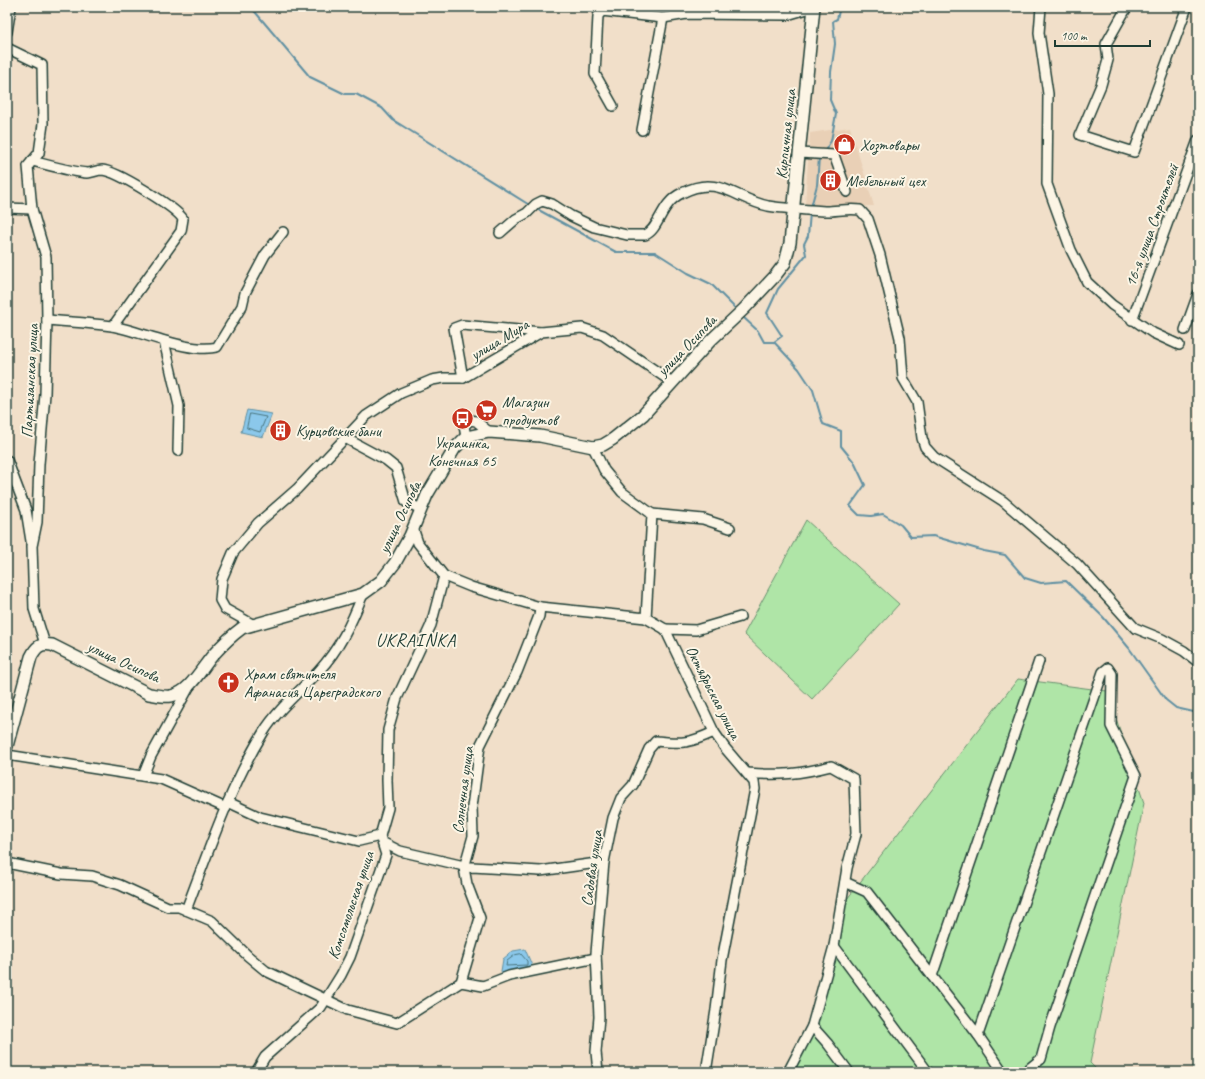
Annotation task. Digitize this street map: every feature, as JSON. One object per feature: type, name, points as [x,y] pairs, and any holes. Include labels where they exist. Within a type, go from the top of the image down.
[{"type":"main road","name":"Кирпичная улица","points":[[785,263],[790,248],[814,7]]},
{"type":"main road","name":"улица Осипова","points":[[44,644],[52,645],[150,694],[170,696],[184,689],[212,656],[232,635],[242,628],[363,594],[381,581],[395,564],[421,509],[455,448],[466,437],[489,432],[540,436],[593,446],[603,445],[628,429],[643,415],[710,341],[744,310],[785,263]]},
{"type":"main road","points":[[7,746],[31,657],[36,648],[44,644]]},
{"type":"street","points":[[7,32],[11,7]]},
{"type":"street","points":[[674,7],[687,14]]},
{"type":"street","points":[[758,7],[768,14]]},
{"type":"street","points":[[613,106],[596,74],[598,16],[602,11],[663,18],[687,14],[787,15],[814,7]]},
{"type":"street","points":[[1041,7],[1039,33],[1048,94],[1047,184],[1071,250],[1087,282],[1112,305],[1153,333],[1179,345]]},
{"type":"street","points":[[1127,7],[1106,44],[1108,60],[1080,135],[1134,152],[1187,7]]},
{"type":"street","points":[[642,130],[663,18]]},
{"type":"street","name":"Партизанская улица","points":[[7,48],[42,65],[43,124],[39,153],[28,166],[32,209],[46,257],[47,320],[45,394],[39,464],[37,522],[32,546],[34,609],[44,644]]},
{"type":"street","name":"16-я улица Строителей","points":[[1132,320],[1198,140]]},
{"type":"street","points":[[799,153],[834,155],[847,192]]},
{"type":"street","points":[[32,161],[87,173],[102,170],[114,174],[162,200],[179,213],[183,219],[181,231],[113,326]]},
{"type":"street","points":[[500,233],[516,218],[542,201],[552,204],[571,216],[594,227],[627,235],[645,235],[654,228],[666,205],[672,198],[698,187],[721,188],[767,206],[828,211],[860,210],[866,215],[880,255],[900,338],[903,378],[917,402],[922,438],[925,447],[934,457],[1003,501],[1031,527],[1066,554],[1092,580],[1135,628],[1162,639],[1184,651],[1198,662]]},
{"type":"street","points":[[7,208],[32,209]]},
{"type":"street","points":[[47,320],[113,326],[164,341],[207,350],[217,347],[242,306],[245,293],[265,255],[283,232]]},
{"type":"street","points":[[1185,330],[1198,294]]},
{"type":"street","points":[[463,378],[454,328],[462,325],[541,332]]},
{"type":"street","name":"улица Мира","points":[[252,624],[225,610],[220,600],[222,580],[233,553],[258,523],[297,489],[366,416],[402,393],[432,380],[444,378],[463,378],[541,332],[582,328],[604,335],[672,382]]},
{"type":"street","points":[[164,341],[179,406],[178,451]]},
{"type":"street","points":[[466,437],[464,426],[470,420],[476,421],[489,432]]},
{"type":"street","points":[[345,438],[386,460],[396,468],[406,502],[421,509]]},
{"type":"street","points":[[593,446],[604,470],[622,492],[652,514],[702,519],[730,528]]},
{"type":"street","points":[[7,460],[26,510],[32,546]]},
{"type":"street","points":[[646,618],[652,514]]},
{"type":"street","points":[[413,528],[418,543],[444,576],[471,586],[540,607],[646,618],[665,629],[696,630],[740,618]]},
{"type":"street","name":"Комсомольская улица","points":[[256,1072],[265,1057],[321,1007],[341,975],[350,957],[386,855],[382,839],[388,808],[388,730],[397,698],[431,625],[444,576]]},
{"type":"street","points":[[186,910],[227,805],[263,733],[291,698],[318,672],[344,638],[363,594]]},
{"type":"street","name":"Солнечная улица","points":[[461,982],[480,918],[467,884],[464,868],[473,836],[472,807],[480,746],[517,672],[539,616],[540,607]]},
{"type":"street","name":"Октябрьская улица","points":[[665,629],[714,732],[725,748],[754,782],[755,789],[722,960],[706,1072]]},
{"type":"street","points":[[932,976],[1039,661]]},
{"type":"street","points":[[978,1035],[1103,672],[1108,668],[1112,674],[1111,726],[1136,776],[1050,1027],[1041,1059],[1024,1072]]},
{"type":"street","points":[[143,776],[151,756],[192,681]]},
{"type":"street","name":"Садовая улица","points":[[598,1072],[596,1052],[598,1017],[596,958],[604,862],[613,818],[621,798],[633,785],[649,749],[656,741],[682,744],[695,741],[714,732]]},
{"type":"street","points":[[7,755],[161,779],[227,805],[260,816],[359,842],[382,839],[400,851],[464,866],[464,868],[472,867],[540,871],[604,862]]},
{"type":"street","points":[[151,756],[152,765],[161,779]]},
{"type":"street","points":[[747,773],[776,775],[806,772],[831,766],[854,779],[856,834],[844,882],[834,946],[812,1026],[788,1072]]},
{"type":"street","points":[[383,864],[395,856],[408,853]]},
{"type":"street","points":[[7,863],[61,874],[92,876],[120,885],[168,907],[186,910],[212,921],[248,956],[266,971],[348,1010],[397,1023],[461,982],[483,986],[509,976],[596,958]]},
{"type":"street","points":[[844,882],[867,892],[978,1035],[1003,1072]]},
{"type":"street","points":[[834,946],[928,1072]]},
{"type":"street","points":[[812,1026],[849,1072]]},
{"type":"shaded area","points":[[850,127],[874,206],[805,205],[810,133]]},
{"type":"green space","points":[[806,520],[899,604],[812,699],[744,634]]},
{"type":"green space","points":[[1018,679],[1107,691],[1144,803],[1090,1063],[1099,1072],[793,1072],[812,1026],[847,899]]},
{"type":"water","points":[[247,410],[272,414],[263,437],[241,432]]},
{"type":"water","points":[[525,949],[533,968],[529,970],[502,973],[503,959],[513,951]]},
{"type":"waterway","points":[[251,7],[310,77],[345,94],[356,94],[382,108],[393,120],[531,206]]},
{"type":"waterway","points":[[824,152],[831,141],[836,114],[830,100],[831,72],[835,44],[833,21],[837,19],[840,7]]},
{"type":"waterway","points":[[811,207],[817,185],[819,157]]},
{"type":"waterway","points":[[535,208],[616,252],[655,252],[688,273],[711,284],[737,310]]},
{"type":"waterway","points":[[774,342],[782,336],[767,313],[778,289],[806,255],[804,244],[808,236],[810,213]]},
{"type":"waterway","points":[[743,317],[758,331],[764,342],[774,342],[799,369],[813,390],[823,424],[841,431],[841,446],[854,462],[865,485],[850,506],[859,515],[871,516],[883,514],[901,525],[911,537],[933,536],[984,551],[1005,555],[1025,578],[1041,583],[1066,581],[1103,617],[1129,648],[1166,700],[1176,708],[1198,713]]},
{"type":"place","name":"Хозтовары","points":[[844,144]]},
{"type":"place","name":"Мебельный цех","points":[[830,180]]},
{"type":"place","name":"Магазин продуктов","points":[[487,410]]},
{"type":"place","name":"Украинка, Конечная 65","points":[[462,418]]},
{"type":"place","name":"Курцовские бани","points":[[281,430]]},
{"type":"place","name":"Храм святителя Афанасия Цареградского","points":[[228,682]]},
{"type":"district","name":"UKRAINKA","points":[[416,640]]}]
